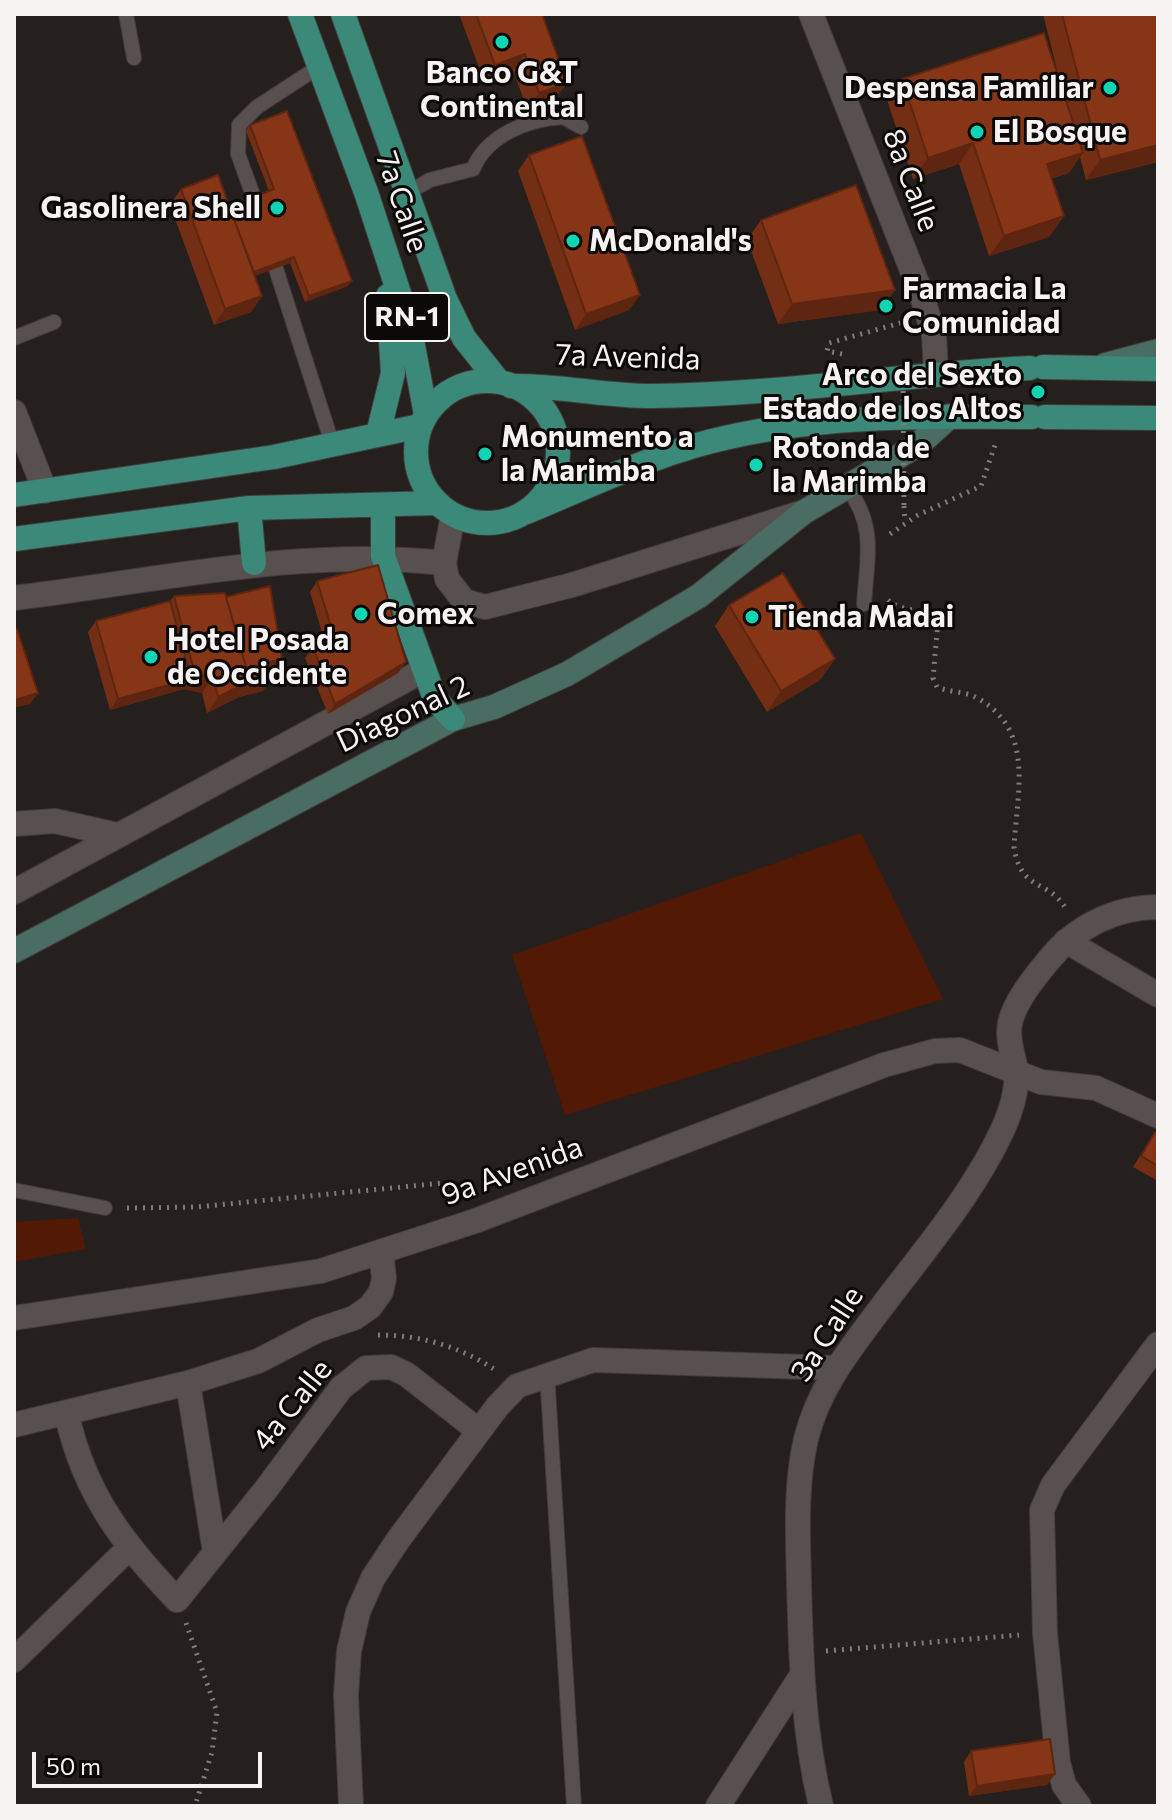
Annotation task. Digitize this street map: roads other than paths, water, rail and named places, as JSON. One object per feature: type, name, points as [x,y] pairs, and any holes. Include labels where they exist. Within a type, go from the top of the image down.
[{"type":"main road","name":"7a Calle","points":[[300,14],[409,324],[423,420]]},
{"type":"main road","name":"7a Calle","points":[[343,14],[451,312],[464,338],[505,384]]},
{"type":"main road","points":[[376,223],[394,345],[393,373],[378,434]]},
{"type":"main road","name":"7a Avenida","points":[[505,384],[651,396],[1037,367],[1158,369]]},
{"type":"main road","points":[[14,495],[333,446],[423,420],[442,397],[463,385],[505,384]]},
{"type":"main road","name":"RN-1","points":[[505,384],[526,393],[543,409],[558,445],[558,461],[547,491],[524,513]]},
{"type":"main road","points":[[14,539],[249,508],[383,506],[445,509],[483,523],[504,521],[665,455],[729,437],[821,423],[950,416],[1158,418]]},
{"type":"main road","name":"RN-1","points":[[423,420],[416,449],[417,469],[445,509]]},
{"type":"main road","points":[[383,506],[383,556],[435,699],[453,719]]},
{"type":"main road","points":[[249,508],[254,563]]},
{"type":"street","name":"8a Calle","points":[[811,14],[928,314],[934,335],[936,373]]},
{"type":"street","points":[[1103,366],[1158,351]]},
{"type":"street","points":[[14,412],[20,444],[45,491]]},
{"type":"street","name":"Diagonal 2","points":[[14,951],[453,719],[529,693],[629,638],[699,596],[804,512],[845,485],[918,445],[950,416]]},
{"type":"street","points":[[14,598],[254,563],[383,556],[444,563],[445,509]]},
{"type":"street","name":"Diagonal 2","points":[[444,563],[447,579],[464,601],[485,607],[804,512]]},
{"type":"street","points":[[14,892],[424,670]]},
{"type":"street","points":[[14,824],[55,821],[117,835]]},
{"type":"street","name":"3a Calle","points":[[821,1806],[805,1729],[800,1678],[798,1491],[806,1440],[819,1399],[836,1368],[963,1198],[989,1156],[1015,1098],[1016,1074],[1009,1040],[1016,1008],[1049,959],[1066,941],[1089,925],[1115,913],[1158,907]]},
{"type":"street","points":[[1066,941],[1158,995]]},
{"type":"street","name":"9a Avenida","points":[[14,1318],[321,1271],[475,1221],[884,1065],[935,1051],[960,1050],[987,1058],[1016,1074],[1041,1082],[1096,1088],[1158,1116]]},
{"type":"street","name":"4a Calle","points":[[14,1425],[67,1415],[258,1361],[318,1330],[354,1318],[370,1307],[381,1292],[384,1278],[381,1252]]},
{"type":"street","points":[[1079,1806],[1064,1785],[1058,1763],[1045,1633],[1042,1510],[1045,1497],[1158,1344]]},
{"type":"street","points":[[351,1806],[346,1695],[349,1651],[358,1612],[373,1578],[398,1540],[479,1431],[517,1386],[547,1373],[593,1360],[836,1368]]},
{"type":"street","name":"4a Calle","points":[[128,1549],[177,1600],[341,1388],[366,1368],[391,1367],[406,1374],[479,1431]]},
{"type":"street","points":[[188,1383],[215,1552]]},
{"type":"street","points":[[14,1660],[128,1549],[85,1473],[67,1415]]},
{"type":"street","points":[[718,1806],[800,1678]]},
{"type":"lane","points":[[126,14],[134,58]]},
{"type":"lane","points":[[255,201],[238,154],[239,125],[257,107],[320,66]]},
{"type":"lane","points":[[409,192],[430,180],[473,169],[488,145],[517,128],[563,117],[581,127]]},
{"type":"lane","points":[[276,269],[333,446]]},
{"type":"lane","points":[[14,338],[54,322]]},
{"type":"lane","points":[[845,485],[861,505],[869,532],[864,604]]},
{"type":"lane","points":[[14,1190],[105,1208]]},
{"type":"lane","points":[[547,1373],[574,1806]]},
{"type":"place","name":"Banco G&T Continental","points":[[502,42]]},
{"type":"place","name":"Despensa Familiar","points":[[1110,88]]},
{"type":"place","name":"El Bosque","points":[[977,132]]},
{"type":"place","name":"Gasolinera Shell","points":[[277,208]]},
{"type":"place","name":"McDonald's","points":[[573,241]]},
{"type":"place","name":"Farmacia La Comunidad","points":[[886,306]]},
{"type":"place","name":"Arco del Sexto Estado de los Altos","points":[[1038,392]]},
{"type":"place","name":"Monumento a la Marimba","points":[[485,454]]},
{"type":"place","name":"Rotonda de la Marimba","points":[[756,465]]},
{"type":"place","name":"Comex","points":[[361,614]]},
{"type":"place","name":"Tienda Madai","points":[[752,617]]},
{"type":"place","name":"Hotel Posada de Occidente","points":[[151,657]]}]
